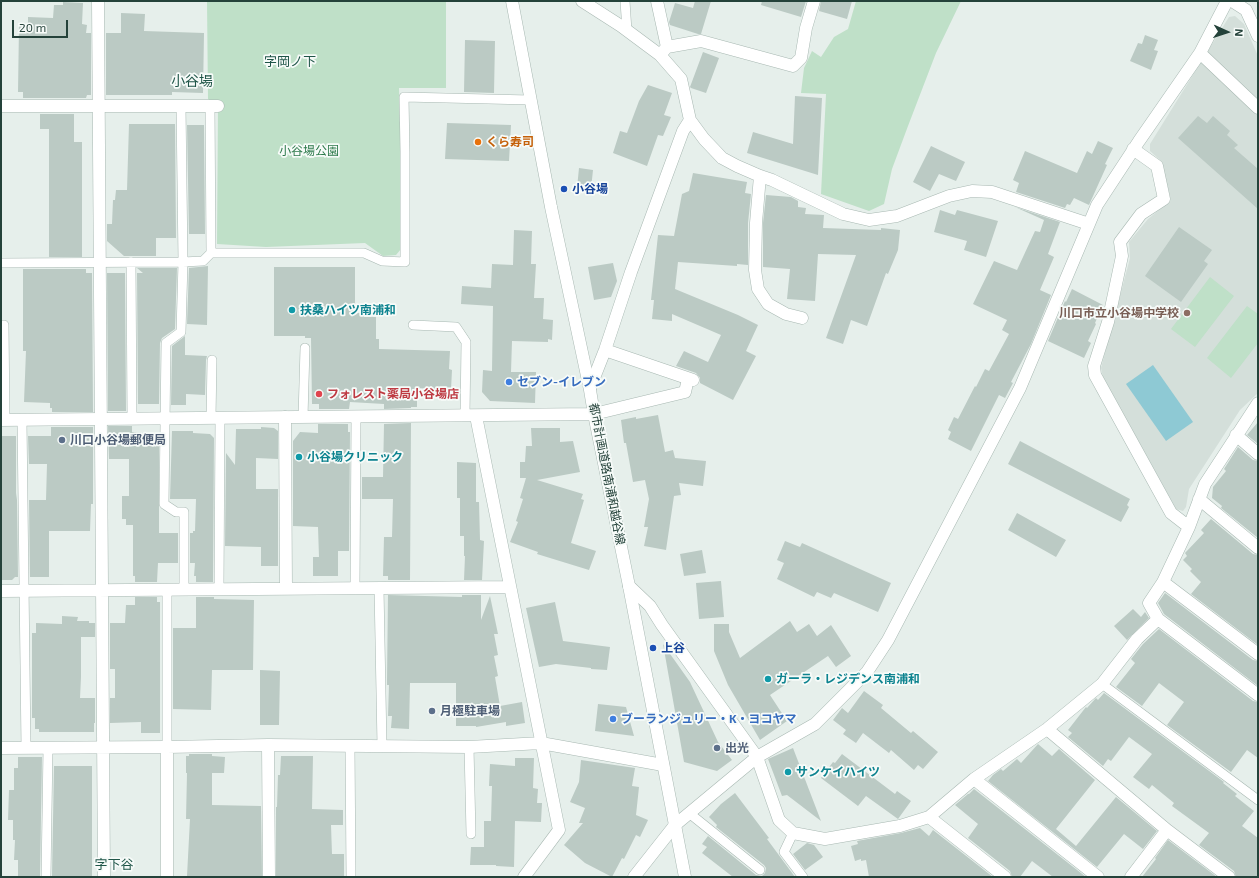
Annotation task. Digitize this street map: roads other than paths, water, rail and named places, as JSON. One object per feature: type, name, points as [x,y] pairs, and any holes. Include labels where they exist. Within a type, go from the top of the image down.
[{"type":"street","points":[[98,1],[104,877]]},
{"type":"street","name":"都市計画道路南浦和越谷線","points":[[512,1],[551,207],[590,388],[685,877]]},
{"type":"street","points":[[582,1],[627,31],[664,51],[701,41],[793,66],[801,58],[806,28],[814,1]]},
{"type":"street","points":[[657,1],[664,51],[680,79],[690,120],[704,139],[722,158],[843,214],[869,220],[897,216],[949,196],[972,191],[992,192],[1089,224]]},
{"type":"street","points":[[634,877],[675,825],[757,757],[815,724],[867,672],[888,640],[1020,388],[1097,205],[1133,149],[1200,53],[1228,1]]},
{"type":"street","points":[[1232,1],[1246,10],[1258,36]]},
{"type":"street","points":[[1200,53],[1258,108]]},
{"type":"street","points":[[1,106],[214,106]]},
{"type":"street","points":[[590,388],[683,131],[690,120]]},
{"type":"street","points":[[1133,149],[1157,166],[1164,199],[1141,214],[1120,242],[1122,256],[1108,322],[1094,366],[1095,375],[1171,513],[1189,527]]},
{"type":"street","points":[[760,176],[756,223],[755,270],[758,289],[768,304],[786,314],[802,318]]},
{"type":"street","points":[[3,420],[594,414],[685,392],[691,380],[605,350]]},
{"type":"street","points":[[1258,403],[1205,484],[1189,527],[1163,582],[1149,603],[1158,619],[1258,695]]},
{"type":"street","points":[[471,416],[510,587],[559,830],[524,877]]},
{"type":"street","points":[[285,417],[286,588]]},
{"type":"street","points":[[1236,435],[1258,454]]},
{"type":"street","points":[[1199,499],[1258,548]]},
{"type":"street","points":[[1163,582],[1258,654]]},
{"type":"street","points":[[629,586],[650,606],[757,757],[779,820],[794,833],[825,839],[900,826],[929,817],[974,779],[1047,729],[1102,684],[1137,639],[1158,619]]},
{"type":"street","points":[[1,591],[510,587]]},
{"type":"street","points":[[1047,729],[1167,830],[1228,877]]},
{"type":"street","points":[[1,748],[268,745],[469,747],[541,743],[663,765]]},
{"type":"street","points":[[268,745],[269,877]]},
{"type":"street","points":[[167,747],[167,877]]},
{"type":"street","points":[[974,779],[1098,877]]},
{"type":"street","points":[[929,817],[1005,877]]},
{"type":"street","points":[[1131,877],[1167,830]]},
{"type":"lane","points":[[625,1],[627,31]]},
{"type":"lane","points":[[1,263],[183,262],[203,261],[211,254],[364,253],[382,261],[405,262],[406,152],[404,97],[530,100]]},
{"type":"lane","points":[[182,106],[183,262],[181,332],[166,342],[164,504],[176,512],[184,512],[184,590]]},
{"type":"lane","points":[[211,254],[214,106]]},
{"type":"lane","points":[[131,262],[132,419]]},
{"type":"lane","points":[[3,420],[4,325]]},
{"type":"lane","points":[[413,325],[456,327],[466,342],[471,416]]},
{"type":"lane","points":[[303,417],[305,348]]},
{"type":"lane","points":[[212,360],[216,418],[219,589]]},
{"type":"lane","points":[[355,588],[356,417]]},
{"type":"lane","points":[[22,420],[26,748]]},
{"type":"lane","points":[[379,588],[382,746]]},
{"type":"lane","points":[[167,747],[168,590]]},
{"type":"lane","points":[[1102,684],[1258,800]]},
{"type":"lane","points":[[350,746],[351,877]]},
{"type":"lane","points":[[469,747],[471,834]]},
{"type":"lane","points":[[46,877],[48,748]]},
{"type":"lane","points":[[689,813],[760,870]]},
{"type":"lane","points":[[794,833],[784,852],[803,877]]},
{"type":"water","points":[[1153,365],[1193,422],[1166,441],[1126,384]]},
{"type":"place","name":"くら寿司","points":[[478,142]]},
{"type":"place","name":"小谷場","points":[[564,189]]},
{"type":"place","name":"扶桑ハイツ南浦和","points":[[292,310]]},
{"type":"place","name":"川口市立小谷場中学校","points":[[1187,313]]},
{"type":"place","name":"セブン-イレブン","points":[[509,382]]},
{"type":"place","name":"フォレスト薬局小谷場店","points":[[319,394]]},
{"type":"place","name":"川口小谷場郵便局","points":[[62,440]]},
{"type":"place","name":"小谷場クリニック","points":[[299,457]]},
{"type":"place","name":"上谷","points":[[653,648]]},
{"type":"place","name":"ガーラ・レジデンス南浦和","points":[[768,679]]},
{"type":"place","name":"月極駐車場","points":[[432,711]]},
{"type":"place","name":"ブーランジュリー・K・ヨコヤマ","points":[[613,719]]},
{"type":"place","name":"出光","points":[[717,748]]},
{"type":"place","name":"サンケイハイツ","points":[[788,772]]},
{"type":"district","name":"字岡ノ下","points":[[290,62]]},
{"type":"district","name":"小谷場","points":[[192,81]]},
{"type":"district","name":"字下谷","points":[[114,865]]},
{"type":"park label","name":"小谷場公園","points":[[309,151]]}]
